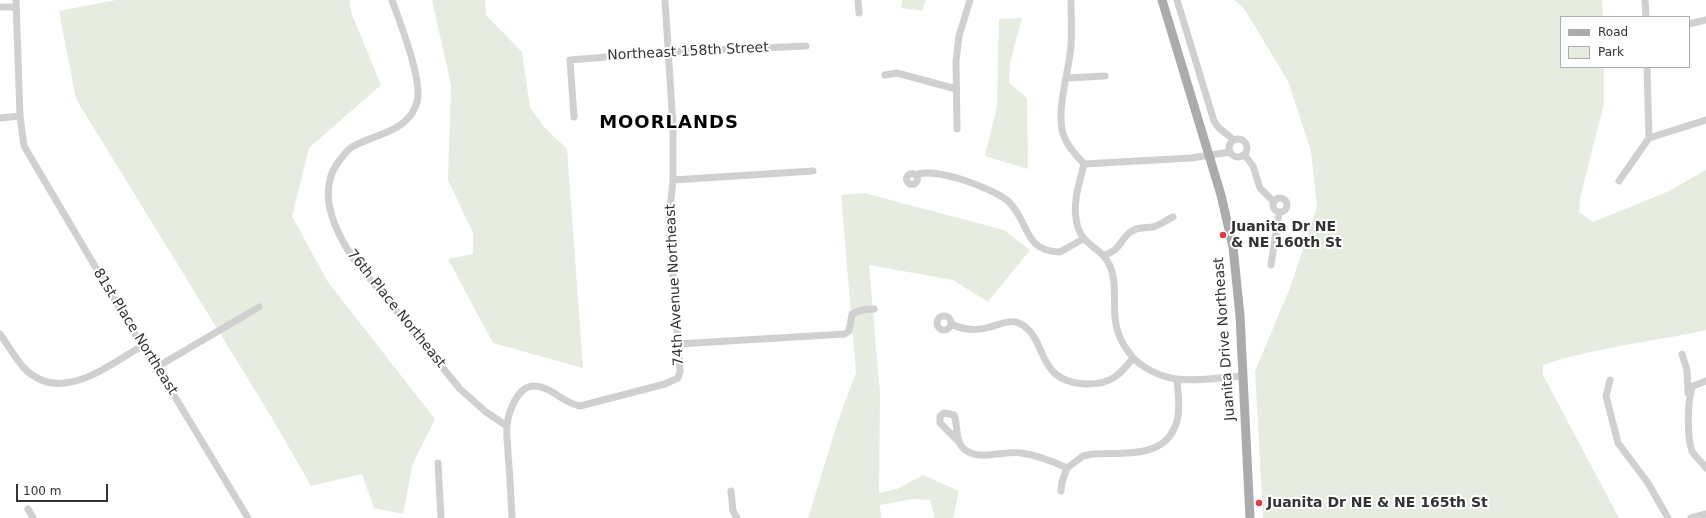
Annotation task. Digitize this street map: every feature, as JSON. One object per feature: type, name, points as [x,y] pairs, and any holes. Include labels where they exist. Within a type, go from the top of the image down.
[{"type":"main road","name":"Juanita Drive Northeast","points":[[1162,0],[1209,155],[1233,247],[1239,309],[1250,518]]},
{"type":"street","name":"76th Place Northeast","points":[[392,0],[410,56],[418,93],[416,103],[412,113],[398,128],[350,148],[340,160],[332,170],[329,182],[330,209],[342,241],[353,258],[460,389],[486,412],[507,426]]},
{"type":"street","name":"74th Avenue Northeast","points":[[507,426],[517,396],[522,390],[531,386],[542,386],[556,393],[571,404],[580,406],[650,389],[678,378],[680,372],[669,220],[673,180],[673,127],[665,0]]},
{"type":"street","points":[[858,0],[859,13]]},
{"type":"street","points":[[957,129],[956,89],[959,36],[970,0]]},
{"type":"street","points":[[1071,0],[1071,46],[1062,106],[1063,133],[1068,145],[1084,164]]},
{"type":"street","points":[[1084,164],[1209,155],[1230,152],[1236,156],[1244,154],[1247,149],[1245,143],[1240,140],[1234,140],[1219,128],[1214,121],[1177,0]]},
{"type":"street","points":[[1645,0],[1646,16]]},
{"type":"street","points":[[0,7],[16,3],[20,116],[0,118]]},
{"type":"street","points":[[1690,24],[1706,20]]},
{"type":"street","name":"Northeast 158th Street","points":[[574,117],[570,60],[668,52],[806,46]]},
{"type":"street","points":[[1620,181],[1649,138],[1647,68]]},
{"type":"street","points":[[885,75],[897,73],[956,89]]},
{"type":"street","points":[[1067,78],[1105,76]]},
{"type":"street","name":"81st Place Northeast","points":[[20,116],[24,146],[142,346],[157,367],[248,518]]},
{"type":"street","points":[[1649,138],[1706,120]]},
{"type":"street","points":[[1230,152],[1230,145],[1234,140]]},
{"type":"street","points":[[1244,154],[1253,166],[1260,188],[1274,202],[1275,209],[1279,212],[1280,219],[1271,265]]},
{"type":"street","points":[[1084,164],[1075,204],[1076,219],[1082,238],[1104,255],[1113,278],[1116,327],[1123,344],[1134,358],[1159,375],[1177,380],[1242,376]]},
{"type":"street","points":[[673,180],[814,171]]},
{"type":"street","points":[[916,176],[928,172],[946,174],[981,187],[1007,200],[1017,211],[1031,240],[1040,249],[1060,252],[1082,238]]},
{"type":"street","points":[[1274,202],[1281,198],[1287,203],[1284,210],[1279,212]]},
{"type":"street","points":[[1104,255],[1110,254],[1118,248],[1132,230],[1156,226],[1173,217]]},
{"type":"street","points":[[157,367],[259,307]]},
{"type":"street","points":[[678,344],[845,334],[849,331],[852,314],[862,310],[874,309]]},
{"type":"street","points":[[951,324],[968,329],[980,329],[1010,321],[1021,324],[1032,334],[1046,363],[1054,373],[1072,382],[1106,382],[1122,372],[1134,358]]},
{"type":"street","points":[[0,334],[23,366],[39,379],[51,384],[62,385],[81,381],[142,346]]},
{"type":"street","points":[[1682,354],[1687,370],[1690,442],[1693,451],[1706,468]]},
{"type":"street","points":[[1061,491],[1062,482],[1067,468],[1073,462],[1092,454],[1153,449],[1163,445],[1170,436],[1178,416],[1177,380]]},
{"type":"street","points":[[1610,380],[1606,396],[1618,443],[1648,483],[1668,518]]},
{"type":"street","points":[[1689,397],[1693,386],[1706,381]]},
{"type":"street","points":[[507,426],[512,518]]},
{"type":"street","points":[[959,442],[962,448],[977,455],[1019,452],[1045,458],[1067,468]]},
{"type":"street","points":[[438,463],[441,518]]},
{"type":"street","points":[[731,491],[733,511],[737,518]]},
{"type":"street","points":[[28,509],[34,518]]},
{"type":"street","points":[[1691,518],[1706,514]]},
{"type":"green space","points":[[116,0],[350,0],[351,12],[381,85],[309,148],[292,216],[328,282],[435,419],[413,463],[403,514],[374,508],[362,474],[311,486],[272,418],[76,99],[59,11]]},
{"type":"green space","points":[[432,0],[485,0],[486,15],[522,52],[530,107],[544,127],[567,149],[583,368],[493,343],[448,259],[473,254],[473,233],[448,180],[451,85]]},
{"type":"green space","points":[[902,0],[926,0],[922,11],[901,8]]},
{"type":"green space","points":[[1235,0],[1602,0],[1603,16],[1560,16],[1560,68],[1604,68],[1604,104],[1580,198],[1579,212],[1593,222],[1667,192],[1706,170],[1706,330],[1604,349],[1543,365],[1543,375],[1619,518],[1263,518],[1255,371],[1290,288],[1317,207],[1311,151],[1288,81],[1245,10]]},
{"type":"green space","points":[[1022,18],[1010,63],[1009,83],[1027,98],[1028,169],[985,156],[997,106],[999,19]]},
{"type":"green space","points":[[864,193],[1004,230],[1030,250],[988,302],[953,280],[869,265],[880,393],[879,493],[897,489],[923,475],[959,491],[953,518],[935,518],[930,500],[914,499],[880,505],[881,518],[808,518],[840,415],[856,373],[841,195]]},
{"type":"place","name":"Juanita Dr NE & NE 160th St","points":[[1223,235]]},
{"type":"place","name":"Juanita Dr NE & NE 165th St","points":[[1259,503]]},
{"type":"district","name":"MOORLANDS","points":[[669,123]]}]
